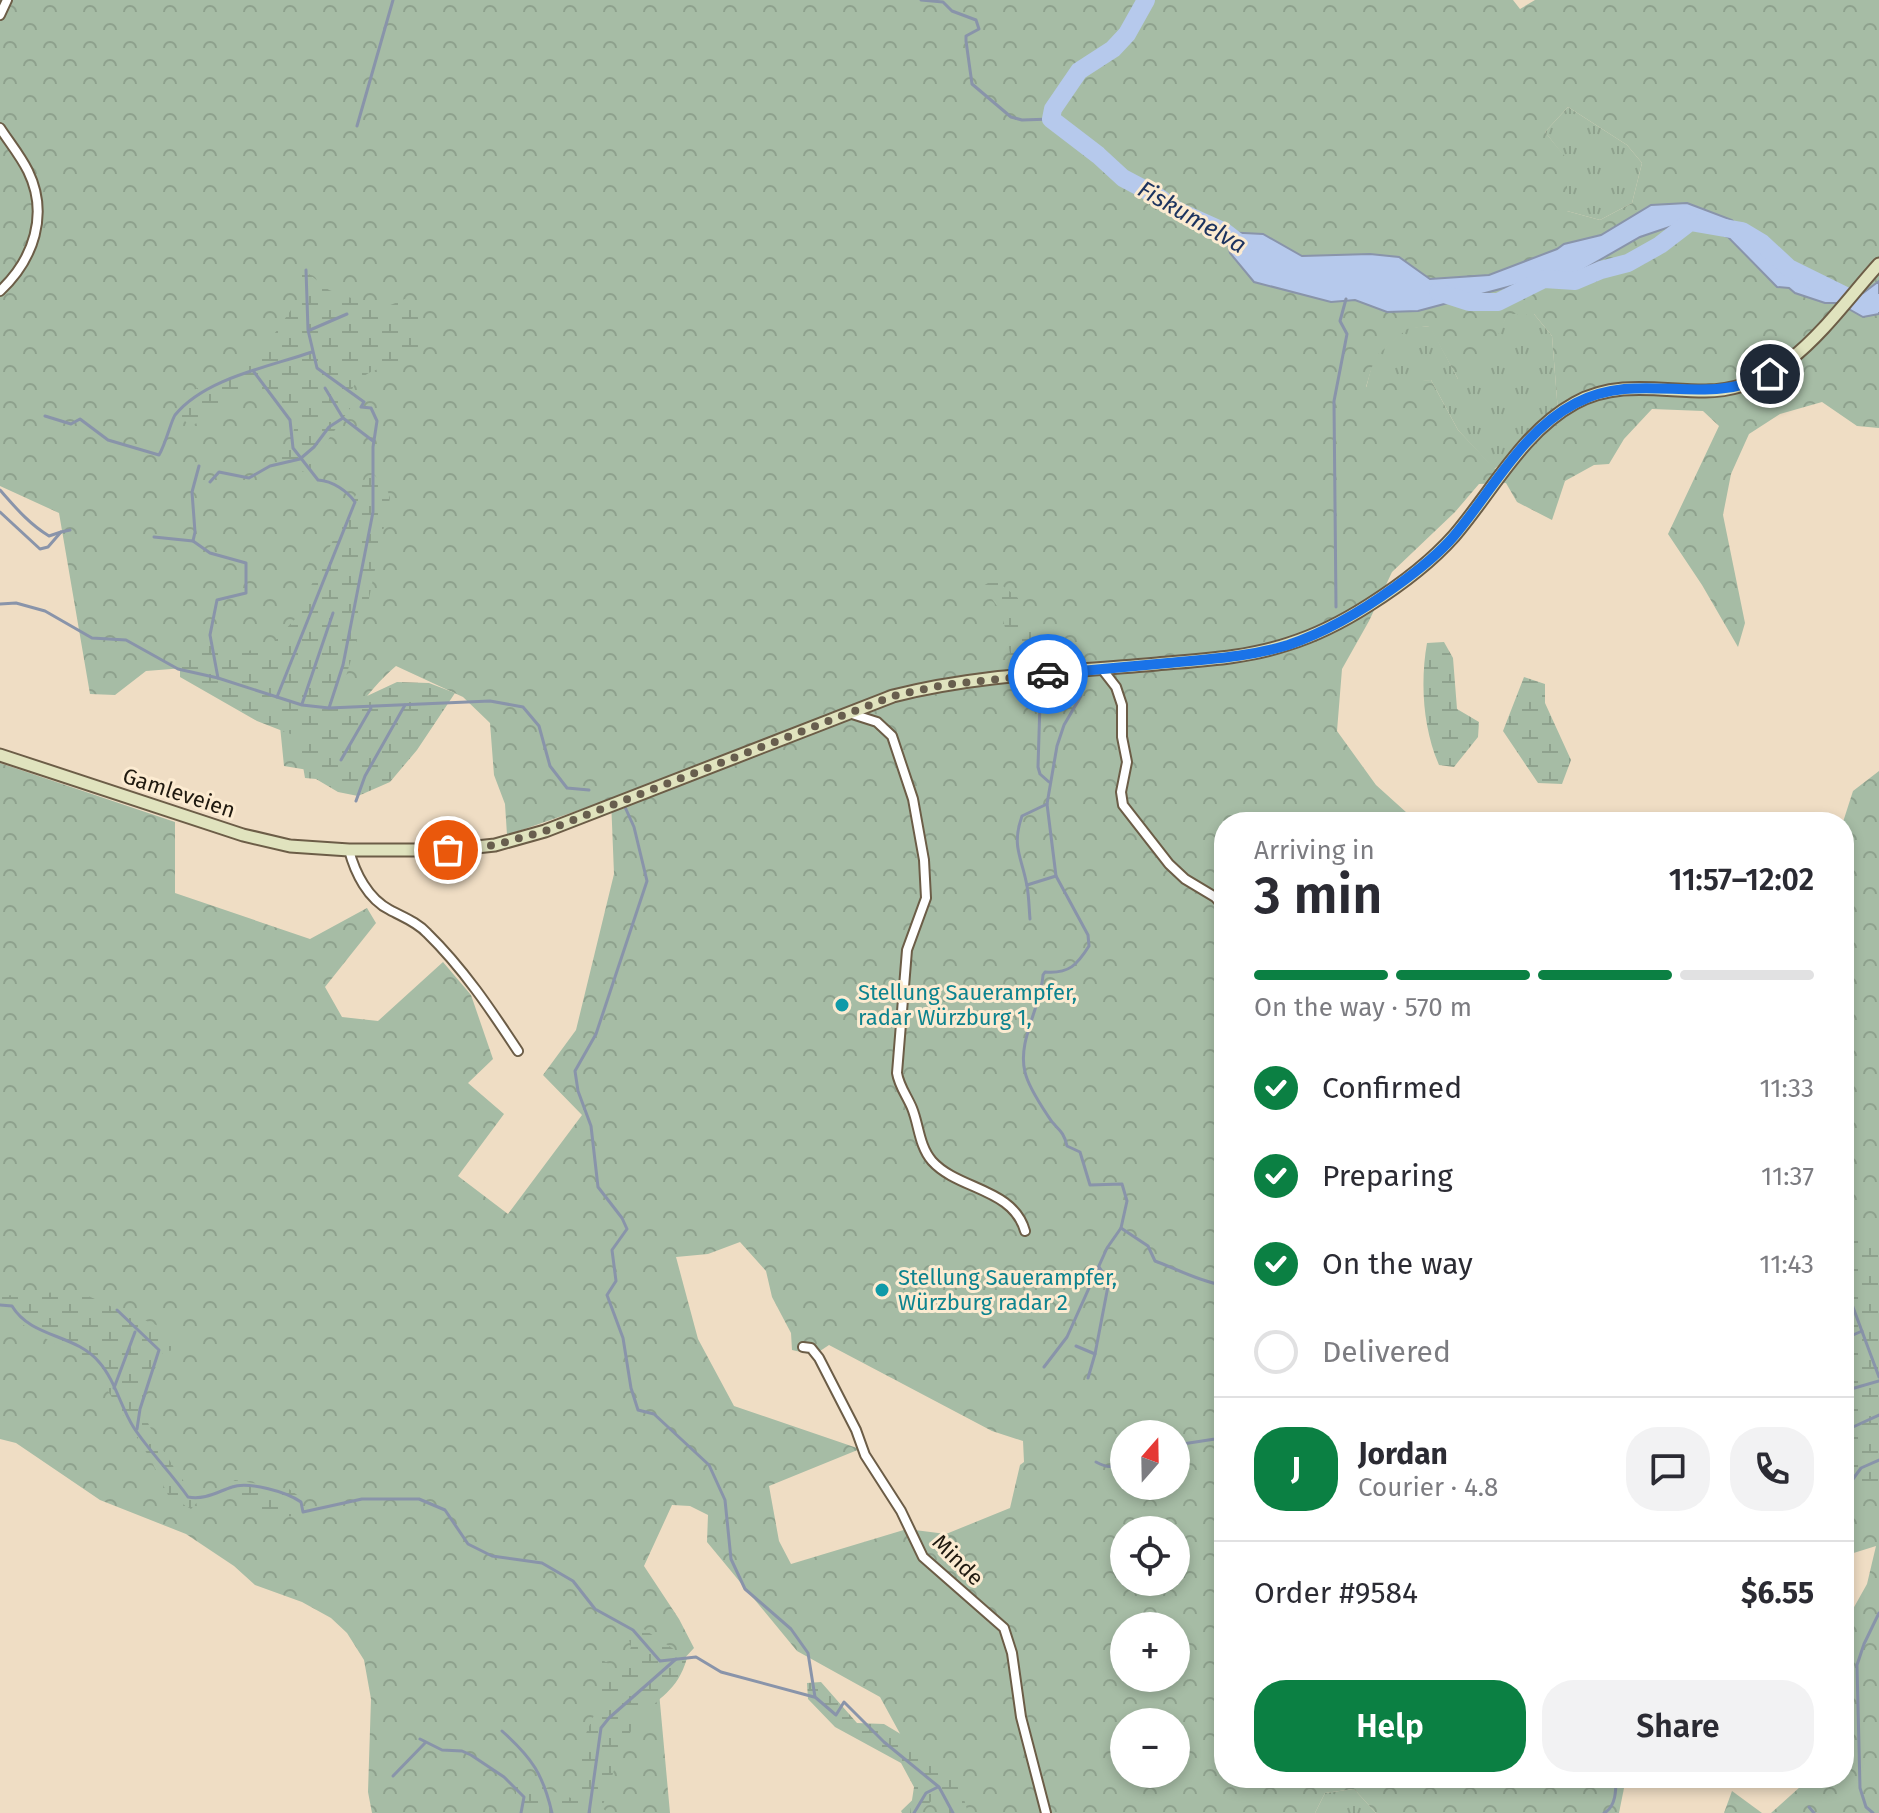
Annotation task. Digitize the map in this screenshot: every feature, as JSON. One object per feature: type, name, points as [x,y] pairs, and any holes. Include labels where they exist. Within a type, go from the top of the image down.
[{"type":"main road","name":"Gamleveien","points":[[0,755],[259,840],[290,846],[349,850],[463,849],[526,837],[893,696],[916,690],[1254,653],[1289,644],[1324,630],[1374,602],[1439,551],[1527,443],[1574,403],[1621,389],[1654,387],[1706,391],[1749,384],[1792,359],[1879,264]]},
{"type":"street","points":[[0,15],[7,0]]},
{"type":"street","points":[[0,128],[29,174],[37,197],[38,219],[29,253],[17,273],[0,291]]},
{"type":"street","points":[[1102,669],[1116,687],[1122,705],[1122,737],[1127,762],[1121,792],[1123,805],[1169,864],[1185,879],[1214,896]]},
{"type":"street","points":[[849,713],[877,722],[892,736],[913,799],[924,860],[926,898],[911,934],[906,957],[897,1073],[899,1082],[931,1159],[949,1173],[1010,1206],[1020,1217],[1025,1231]]},
{"type":"street","points":[[349,850],[356,872],[373,898],[426,931],[476,989],[518,1051]]},
{"type":"street","name":"Minde","points":[[803,1347],[811,1348],[819,1358],[873,1471],[901,1511],[923,1557],[1004,1628],[1012,1653],[1021,1717],[1046,1813]]},
{"type":"green space","points":[[0,0],[1513,0],[1520,9],[1535,0],[1879,0],[1879,281],[1859,297],[1792,274],[1771,261],[1732,220],[1651,205],[1601,235],[1564,244],[1489,275],[1430,279],[1399,257],[1370,254],[1302,256],[1263,234],[1331,302],[1355,300],[1387,312],[1534,280],[1570,277],[1640,237],[1684,222],[1728,237],[1777,287],[1789,288],[1825,303],[1838,303],[1863,316],[1879,314],[1879,428],[1857,426],[1822,402],[1780,414],[1749,434],[1731,474],[1723,515],[1745,623],[1738,647],[1668,534],[1719,426],[1703,411],[1652,409],[1624,439],[1609,464],[1594,465],[1565,481],[1552,520],[1517,502],[1506,483],[1479,484],[1455,512],[1392,572],[1342,669],[1337,731],[1376,785],[1406,812],[1214,812],[1214,1788],[1624,1788],[1619,1813],[1376,1813],[1354,1789],[1325,1793],[1315,1813],[902,1813],[928,1785],[880,1697],[797,1651],[707,1542],[708,1515],[690,1506],[672,1505],[644,1566],[694,1648],[669,1675],[659,1692],[670,1813],[372,1813],[368,1792],[371,1699],[364,1660],[347,1633],[331,1618],[302,1602],[255,1585],[234,1566],[186,1534],[100,1500],[16,1443],[0,1439],[0,763],[175,822],[175,893],[310,939],[367,908],[376,923],[325,987],[342,1017],[378,1021],[443,962],[471,995],[493,1059],[468,1083],[504,1114],[458,1176],[508,1214],[582,1115],[543,1075],[576,1030],[614,874],[611,799],[507,835],[505,804],[494,775],[490,723],[463,697],[396,666],[362,702],[320,772],[284,766],[276,686],[197,667],[146,671],[115,695],[90,694],[59,513],[0,486]],"holes":[[[1568,107],[1627,145],[1642,163],[1632,203],[1600,220],[1567,211],[1567,159],[1545,132]],[[1508,314],[1534,314],[1552,336],[1558,412],[1526,447],[1495,469],[1458,430],[1431,380],[1366,387],[1375,357],[1407,329],[1429,326],[1458,379],[1476,382]],[[740,1242],[766,1271],[772,1297],[791,1333],[792,1350],[814,1355],[829,1345],[992,1431],[1023,1441],[1024,1462],[1020,1465],[1010,1508],[946,1534],[907,1529],[791,1564],[779,1541],[769,1486],[860,1449],[734,1406],[698,1339],[676,1257],[708,1254]]]},
{"type":"green space","points":[[1568,107],[1627,145],[1642,163],[1632,203],[1600,220],[1567,211],[1567,160],[1545,132]]},
{"type":"green space","points":[[299,266],[329,290],[376,307],[405,299],[419,311],[424,347],[408,364],[380,368],[360,379],[351,392],[358,397],[323,447],[319,464],[299,472],[285,465],[280,451],[292,438],[295,425],[275,411],[254,383],[200,422],[189,426],[178,412],[180,398],[256,355],[268,343],[300,297]]},
{"type":"green space","points":[[1508,313],[1534,314],[1552,336],[1558,412],[1526,447],[1494,469],[1458,430],[1431,380],[1366,388],[1374,357],[1407,328],[1430,326],[1458,379],[1488,354]]},
{"type":"green space","points":[[373,474],[386,486],[390,498],[368,603],[341,700],[367,696],[397,682],[429,683],[455,693],[417,750],[390,782],[358,796],[338,792],[316,779],[305,778],[298,737],[257,721],[180,677],[180,662],[197,654],[211,640],[219,650],[234,655],[272,644],[295,619],[348,509],[366,477]]},
{"type":"green space","points":[[999,583],[1018,598],[1023,620],[1054,651],[1081,660],[1035,667],[1011,658],[1002,613],[983,586]]},
{"type":"green space","points":[[1444,642],[1453,658],[1457,709],[1479,722],[1478,737],[1454,767],[1439,765],[1429,736],[1424,705],[1427,643]]},
{"type":"green space","points":[[1524,677],[1545,684],[1545,703],[1571,760],[1562,784],[1538,783],[1503,731]]},
{"type":"green space","points":[[1879,771],[1879,1813],[1771,1813],[1799,1788],[1854,1788],[1854,1607],[1867,1584],[1876,1546],[1854,1553],[1854,812],[1846,812],[1853,791]]},
{"type":"green space","points":[[1854,1219],[1867,1237],[1879,1239],[1879,1483],[1854,1491]]},
{"type":"green space","points":[[73,1291],[156,1325],[169,1332],[180,1344],[175,1350],[163,1352],[147,1388],[144,1411],[151,1430],[168,1457],[200,1499],[191,1509],[168,1495],[151,1460],[93,1367],[0,1311],[0,1296]]},
{"type":"green space","points":[[235,1480],[289,1489],[300,1497],[298,1516],[267,1517],[230,1497],[220,1495],[217,1491]]},
{"type":"green space","points":[[642,1628],[687,1658],[673,1686],[631,1730],[602,1808],[609,1813],[516,1813],[516,1787],[537,1785],[584,1803],[578,1779],[584,1738],[598,1706],[601,1659],[621,1672],[631,1647],[628,1636]]},
{"type":"green space","points":[[821,1682],[857,1723],[884,1724],[941,1766],[960,1785],[968,1813],[945,1813],[936,1796],[920,1813],[910,1813],[914,1787],[901,1763],[835,1727],[808,1699],[807,1683]]},
{"type":"green space","points":[[1354,1789],[1376,1813],[1315,1813],[1325,1793]]},
{"type":"green space","points":[[1732,1791],[1762,1813],[1724,1813]]},
{"type":"water","points":[[1687,203],[1732,220],[1771,261],[1792,274],[1858,297],[1879,281],[1879,314],[1863,317],[1838,303],[1825,303],[1789,288],[1777,287],[1728,237],[1684,222],[1640,237],[1570,277],[1534,280],[1418,311],[1387,312],[1355,300],[1331,302],[1254,282],[1230,253],[1225,232],[1263,234],[1302,256],[1370,254],[1399,257],[1430,279],[1489,275],[1564,244],[1601,235],[1651,205]]},
{"type":"waterway","points":[[357,126],[393,0]]},
{"type":"waterway","points":[[921,0],[943,2],[952,11],[976,20],[979,29],[966,36],[972,84],[1011,117],[1022,120],[1051,119]]},
{"type":"waterway","name":"Fiskumelva","points":[[1146,0],[1127,34],[1113,49],[1079,71],[1053,109],[1051,119],[1123,178],[1178,211],[1225,232],[1243,246]]},
{"type":"waterway","name":"Fiskumelva","points":[[1438,292],[1469,302],[1498,302],[1544,279],[1575,281],[1628,263],[1660,245],[1690,222],[1742,231],[1762,243],[1789,268],[1862,304],[1879,303]]},
{"type":"waterway","points":[[306,270],[308,330],[317,368],[364,402],[361,407],[371,408],[377,421],[373,447],[373,512],[343,665],[329,708]]},
{"type":"waterway","points":[[1336,607],[1334,401],[1347,334],[1340,321],[1346,299]]},
{"type":"waterway","points":[[310,330],[347,314]]},
{"type":"waterway","points":[[45,416],[71,424],[80,419],[108,440],[159,455],[175,415],[188,402],[239,375],[312,352]]},
{"type":"waterway","points":[[254,372],[290,420],[293,448],[318,480],[339,487],[355,502],[277,697]]},
{"type":"waterway","points":[[325,388],[343,418]]},
{"type":"waterway","points":[[210,482],[219,472],[249,478],[270,466],[300,459],[329,427],[343,418],[373,441]]},
{"type":"waterway","points":[[193,541],[192,492],[199,466]]},
{"type":"waterway","points":[[0,490],[23,515],[49,536],[61,532]]},
{"type":"waterway","points":[[0,512],[40,549],[48,547],[61,532],[70,530]]},
{"type":"waterway","points":[[154,537],[193,541],[210,553],[246,563],[246,593],[217,600],[210,635],[218,678]]},
{"type":"waterway","points":[[0,604],[16,603],[45,611],[92,638],[126,640],[178,669],[218,678],[302,705],[329,708],[490,701],[523,707],[539,726],[550,766],[567,788],[589,790]]},
{"type":"waterway","points":[[302,704],[333,613]]},
{"type":"waterway","points":[[1044,1367],[1067,1337],[1107,1248],[1121,1228],[1127,1201],[1122,1184],[1090,1185],[1080,1152],[1067,1146],[1061,1132],[1031,1089],[1023,1060],[1043,975],[1072,967],[1089,946],[1088,935],[1056,876],[1047,804],[1057,746],[1064,725],[1081,696],[1080,680]]},
{"type":"waterway","points":[[1040,703],[1038,767],[1040,774],[1049,782]]},
{"type":"waterway","points":[[356,801],[365,776],[405,705]]},
{"type":"waterway","points":[[341,760],[371,708]]},
{"type":"waterway","points":[[620,796],[634,827],[647,881],[596,1034],[575,1071],[578,1091],[591,1126],[598,1187],[627,1229],[612,1250],[616,1281],[607,1295],[623,1338],[638,1410],[654,1414],[709,1465],[725,1500],[731,1559],[745,1589],[791,1629],[808,1653],[815,1697],[836,1715],[844,1702],[884,1742],[939,1787],[953,1813]]},
{"type":"waterway","points":[[1030,919],[1028,890],[1017,836],[1022,816],[1047,804]]},
{"type":"waterway","points":[[1027,885],[1056,876]]},
{"type":"waterway","points":[[1121,1228],[1148,1246],[1155,1261],[1214,1283]]},
{"type":"waterway","points":[[1088,1378],[1109,1281],[1099,1267]]},
{"type":"waterway","points":[[0,1305],[12,1306],[30,1324],[78,1346],[99,1362],[134,1428],[188,1497],[205,1496],[232,1487],[257,1486],[295,1498],[301,1502],[303,1512],[362,1499],[419,1499],[445,1510],[468,1544],[492,1556],[542,1563],[573,1581],[595,1609],[633,1630],[660,1661],[696,1657],[721,1672],[814,1697]]},
{"type":"waterway","points":[[117,1310],[159,1350],[140,1409],[137,1429]]},
{"type":"waterway","points":[[1854,1310],[1879,1377]]},
{"type":"waterway","points":[[1854,1335],[1862,1331]]},
{"type":"waterway","points":[[114,1388],[135,1332]]},
{"type":"waterway","points":[[1076,1346],[1095,1354]]},
{"type":"waterway","points":[[1854,1388],[1879,1381]]},
{"type":"waterway","points":[[1854,1427],[1879,1415]]},
{"type":"waterway","points":[[1190,1443],[1214,1439]]},
{"type":"waterway","points":[[1854,1478],[1861,1468],[1879,1460]]},
{"type":"waterway","points":[[1096,1462],[1110,1466]]},
{"type":"waterway","points":[[1873,1813],[1866,1807],[1860,1788],[1857,1665],[1879,1613]]},
{"type":"waterway","points":[[589,1813],[601,1728],[676,1659]]},
{"type":"waterway","points":[[502,1731],[535,1768],[552,1813]]},
{"type":"waterway","points":[[420,1739],[442,1750],[462,1751],[471,1755],[504,1777],[524,1797],[521,1813]]},
{"type":"waterway","points":[[393,1776],[425,1743]]},
{"type":"waterway","points":[[914,1813],[926,1793],[938,1787]]},
{"type":"waterway","points":[[1604,1813],[1613,1802],[1615,1788]]},
{"type":"waterway","points":[[1809,1807],[1814,1813]]},
{"type":"way so far","points":[[448,850],[495,845],[545,831],[893,696],[943,685],[1048,674]]},
{"type":"place","name":"Stellung Sauerampfer, radar Würzburg 1,","points":[[842,1005]]},
{"type":"place","name":"Stellung Sauerampfer, Würzburg radar 2","points":[[882,1290]]},
{"type":"route","points":[[1048,674],[1230,657],[1272,649],[1310,636],[1374,602],[1427,562],[1454,536],[1537,433],[1574,403],[1621,389],[1722,390],[1749,384],[1770,374]]}]
